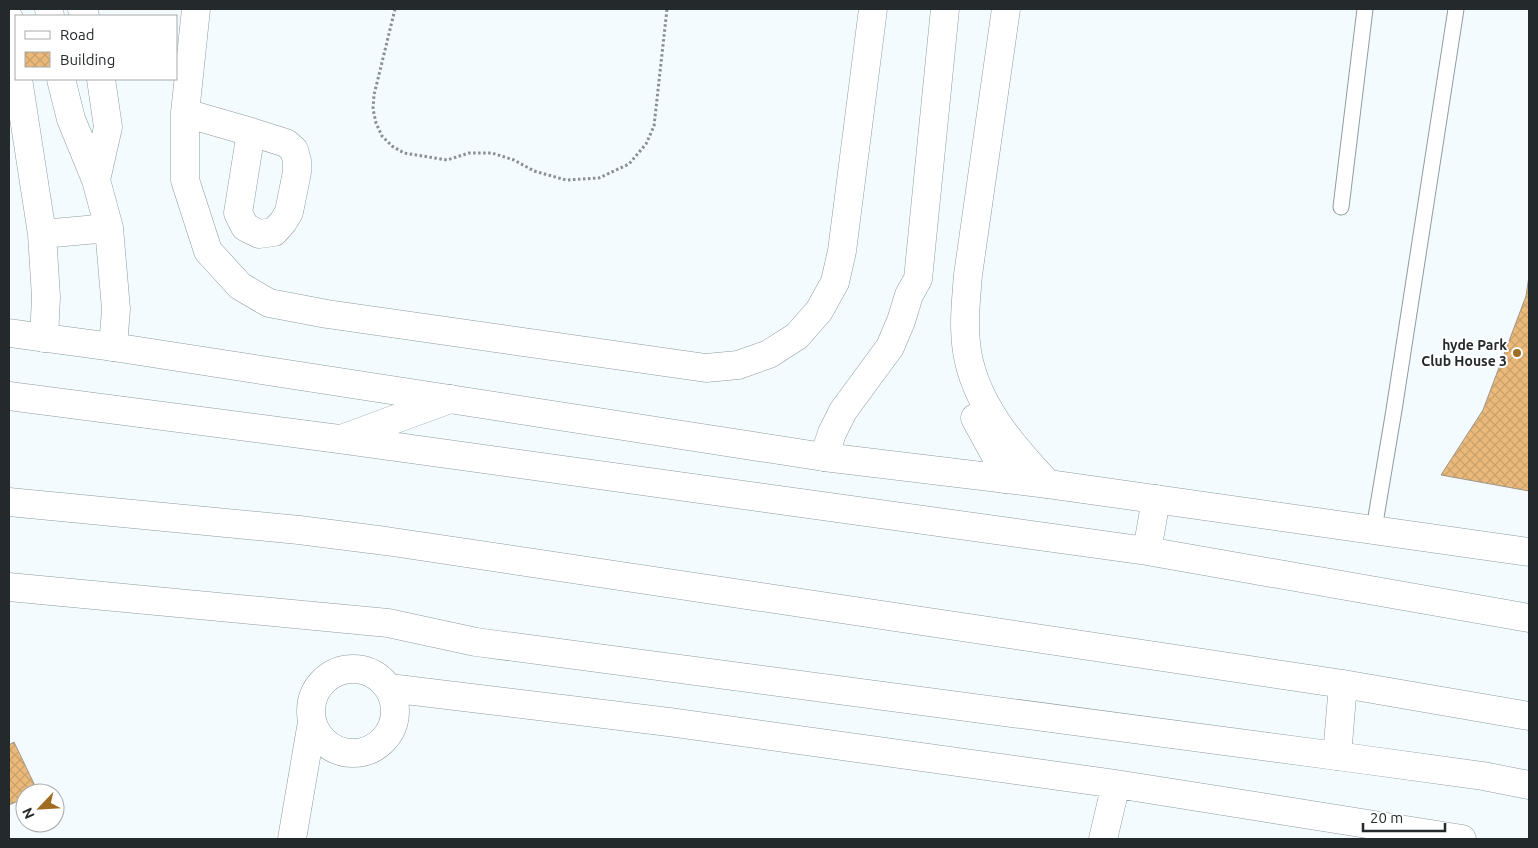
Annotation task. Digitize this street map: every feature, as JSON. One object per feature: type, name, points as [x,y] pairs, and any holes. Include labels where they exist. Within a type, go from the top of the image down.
[{"type":"street","points":[[196,9],[185,113],[185,180],[208,251],[240,286],[269,302],[327,314],[706,368],[738,365],[770,354],[797,336],[819,312],[835,282],[842,251],[873,9]]},
{"type":"street","points":[[824,456],[832,433],[843,411],[890,347],[901,322],[908,295],[918,279],[945,9]]},
{"type":"street","points":[[986,9],[947,330],[953,363],[963,392],[998,460],[1005,479]]},
{"type":"street","points":[[1006,9],[968,274],[965,311],[967,352],[976,381],[988,408],[1015,447],[1048,484]]},
{"type":"street","points":[[9,19],[15,60]]},
{"type":"street","points":[[18,80],[42,234],[46,297],[44,338]]},
{"type":"street","points":[[61,80],[71,119],[96,180],[109,228],[116,309],[113,347]]},
{"type":"street","points":[[96,180],[108,128],[100,80]]},
{"type":"street","points":[[185,113],[251,132]]},
{"type":"street","points":[[42,234],[109,228]]},
{"type":"street","points":[[9,333],[113,347],[824,456],[1048,484],[1529,552]]},
{"type":"street","points":[[9,396],[1146,551],[1529,618]]},
{"type":"street","points":[[339,440],[450,399]]},
{"type":"street","points":[[1146,551],[1156,499]]},
{"type":"street","points":[[9,502],[299,530],[386,541],[1343,684],[1529,716]]},
{"type":"street","points":[[9,587],[388,623],[476,642],[1337,756],[1483,776],[1529,785]]},
{"type":"street","points":[[292,839],[312,722],[311,707],[315,693],[324,681],[335,673],[348,669],[361,670],[374,674],[389,688],[395,702],[396,717],[392,731],[383,742],[370,751],[356,754],[342,752],[328,746],[318,735],[312,722]]},
{"type":"street","points":[[1337,756],[1343,684]]},
{"type":"street","points":[[389,688],[669,722],[1116,784],[1462,839]]},
{"type":"street","points":[[1103,839],[1116,784]]},
{"type":"lane","points":[[1341,207],[1366,9]]},
{"type":"lane","points":[[1374,530],[1456,9]]},
{"type":"path","points":[[395,9],[374,95],[373,109],[376,123],[382,136],[392,146],[404,153],[447,160],[469,153],[492,153],[514,160],[534,171],[566,180],[599,178],[629,164],[646,144],[654,126],[667,9]]},
{"type":"building","name":"hyde Park Club House 3","points":[[1529,276],[1529,491],[1441,475],[1483,410],[1526,296]]},
{"type":"building","points":[[14,742],[34,783],[15,783],[15,802],[9,805],[9,745]]},
{"type":"place","name":"hyde Park Club House 3","points":[[1517,353]]}]
